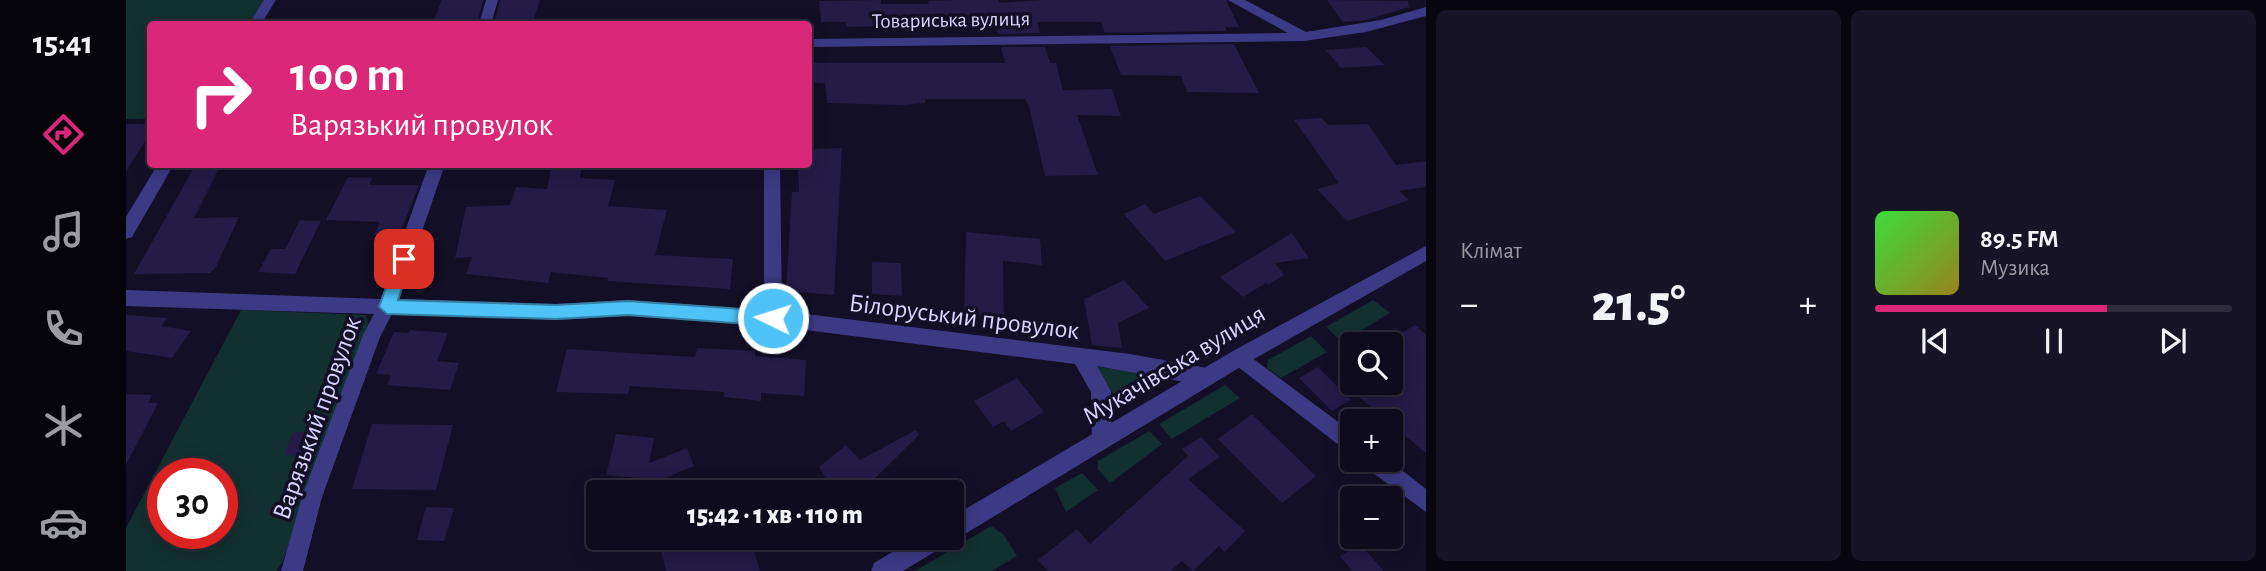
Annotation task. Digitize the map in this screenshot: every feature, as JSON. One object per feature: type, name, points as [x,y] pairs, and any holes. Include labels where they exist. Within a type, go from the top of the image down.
[{"type":"street","points":[[257,21],[270,0]]},
{"type":"street","points":[[486,21],[492,0]]},
{"type":"street","points":[[1234,0],[1284,23],[1304,37]]},
{"type":"street","name":"Товариська вулиця","points":[[812,43],[1304,37],[1355,31],[1399,21],[1426,11]]},
{"type":"street","points":[[126,232],[164,168]]},
{"type":"street","name":"Варязький провулок","points":[[292,571],[317,485],[372,335],[387,307],[436,168]]},
{"type":"street","points":[[772,168],[773,318]]},
{"type":"street","name":"Мукачівська вулиця","points":[[964,522],[1240,357],[1426,253]]},
{"type":"street","name":"Білоруський провулок","points":[[126,298],[556,312],[628,308],[773,318],[1130,362],[1207,377]]},
{"type":"street","points":[[1240,357],[1340,436]]},
{"type":"street","points":[[1082,358],[1101,391],[1102,439]]},
{"type":"street","points":[[1387,472],[1426,502]]},
{"type":"street","points":[[882,571],[917,550]]},
{"type":"green space","points":[[126,0],[266,0],[254,21],[147,21],[147,119],[126,119]]},
{"type":"green space","points":[[1373,300],[1390,313],[1359,332],[1340,332],[1340,340],[1326,327]]},
{"type":"green space","points":[[241,310],[366,315],[369,325],[282,563],[276,571],[126,571],[126,528],[147,488],[147,549],[238,549],[238,458],[163,458]]},
{"type":"green space","points":[[1311,336],[1327,352],[1281,378],[1267,368],[1268,360]]},
{"type":"green space","points":[[1095,366],[1169,378],[1121,406]]},
{"type":"green space","points":[[1225,385],[1240,398],[1172,439],[1159,424]]},
{"type":"green space","points":[[1149,431],[1162,444],[1110,483],[1098,469],[1098,461]]},
{"type":"green space","points":[[1082,473],[1098,490],[1066,512],[1055,488]]},
{"type":"green space","points":[[991,526],[1003,534],[1017,556],[992,571],[915,571],[950,550],[964,550],[964,542]]},
{"type":"building","points":[[442,0],[483,0],[478,21],[433,21]]},
{"type":"building","points":[[500,0],[540,0],[533,21],[495,21]]},
{"type":"building","points":[[881,0],[881,4],[929,4],[928,1],[956,0],[998,0],[999,3],[1040,0],[1226,0],[1239,27],[1225,27],[1227,31],[1105,33],[1101,22],[1037,22],[1040,33],[998,34],[996,23],[846,27],[846,22],[821,22],[819,1]]},
{"type":"building","points":[[1327,0],[1408,1],[1409,7],[1366,20],[1343,22]]},
{"type":"building","points":[[1234,44],[1259,93],[1187,92],[1181,76],[1121,75],[1110,46]]},
{"type":"building","points":[[1001,47],[1045,47],[1050,63],[1056,63],[1063,90],[1112,89],[1121,116],[1077,115],[1098,175],[1045,176],[1029,106],[1025,99],[925,99],[925,103],[902,105],[827,103],[825,83],[812,83],[812,63],[1005,63]]},
{"type":"building","points":[[1366,47],[1385,65],[1341,68],[1326,50]]},
{"type":"building","points":[[1322,118],[1328,125],[1368,124],[1396,165],[1426,161],[1426,187],[1399,191],[1409,200],[1347,221],[1317,189],[1339,183],[1294,120]]},
{"type":"building","points":[[126,124],[147,124],[147,139],[126,171]]},
{"type":"building","points":[[842,148],[834,295],[786,291],[792,192],[799,192],[798,168],[812,168],[812,149]]},
{"type":"building","points":[[194,168],[219,168],[194,218],[239,217],[216,267],[210,273],[134,274]]},
{"type":"building","points":[[551,168],[581,168],[580,178],[615,180],[608,206],[667,210],[655,255],[733,259],[730,289],[607,281],[608,278],[551,272],[548,283],[466,274],[472,257],[455,258],[466,207],[510,205],[516,187],[547,189]]},
{"type":"building","points":[[348,177],[372,178],[369,185],[419,185],[399,236],[374,235],[380,222],[326,220]]},
{"type":"building","points":[[1200,196],[1236,232],[1165,261],[1124,214],[1145,204],[1154,214]]},
{"type":"building","points":[[300,220],[321,221],[295,274],[258,272],[271,249],[285,249]]},
{"type":"building","points":[[966,232],[1040,239],[1042,265],[1003,261],[1004,318],[964,313]]},
{"type":"building","points":[[1292,233],[1309,258],[1275,263],[1284,275],[1268,285],[1266,283],[1243,297],[1220,277]]},
{"type":"building","points":[[872,262],[901,263],[902,296],[872,294]]},
{"type":"building","points":[[1124,280],[1149,308],[1118,323],[1122,348],[1092,345],[1084,299]]},
{"type":"building","points":[[126,315],[167,318],[161,326],[191,331],[172,358],[126,351]]},
{"type":"building","points":[[1415,325],[1426,335],[1426,453],[1403,434],[1403,409],[1374,409],[1358,396],[1403,395],[1403,332]]},
{"type":"building","points":[[410,330],[448,333],[437,361],[459,363],[450,390],[387,385],[391,375],[376,374],[394,332],[408,333]]},
{"type":"building","points":[[697,348],[755,351],[755,356],[806,360],[804,396],[761,393],[761,401],[724,397],[724,392],[630,386],[628,394],[556,392],[567,349],[695,357]]},
{"type":"building","points":[[1318,367],[1340,389],[1340,395],[1346,395],[1351,400],[1332,411],[1299,378]]},
{"type":"building","points":[[1017,378],[1044,412],[1011,431],[1004,421],[993,427],[974,401]]},
{"type":"building","points":[[126,394],[152,395],[148,403],[158,403],[126,465]]},
{"type":"building","points":[[1252,414],[1316,476],[1282,503],[1218,439]]},
{"type":"building","points":[[372,424],[453,425],[436,490],[352,489]]},
{"type":"building","points":[[916,430],[919,435],[873,480],[827,480],[819,467],[846,445],[860,460]]},
{"type":"building","points":[[293,432],[319,433],[310,456],[284,455]]},
{"type":"building","points":[[616,434],[654,438],[649,463],[687,448],[694,466],[660,480],[606,475]]},
{"type":"building","points":[[1201,437],[1220,457],[1188,479],[1245,531],[1225,552],[1219,546],[1193,571],[1182,561],[1171,571],[1048,571],[1038,560],[1077,529],[1090,544],[1188,456],[1182,449]]},
{"type":"building","points":[[426,507],[454,508],[444,541],[417,540]]},
{"type":"building","points":[[1353,549],[1365,549],[1384,571],[1352,571],[1340,556]]},
{"type":"building","points":[[661,550],[754,550],[760,571],[666,571]]},
{"type":"route","points":[[404,259],[387,307],[556,312],[628,308],[773,318]]}]
